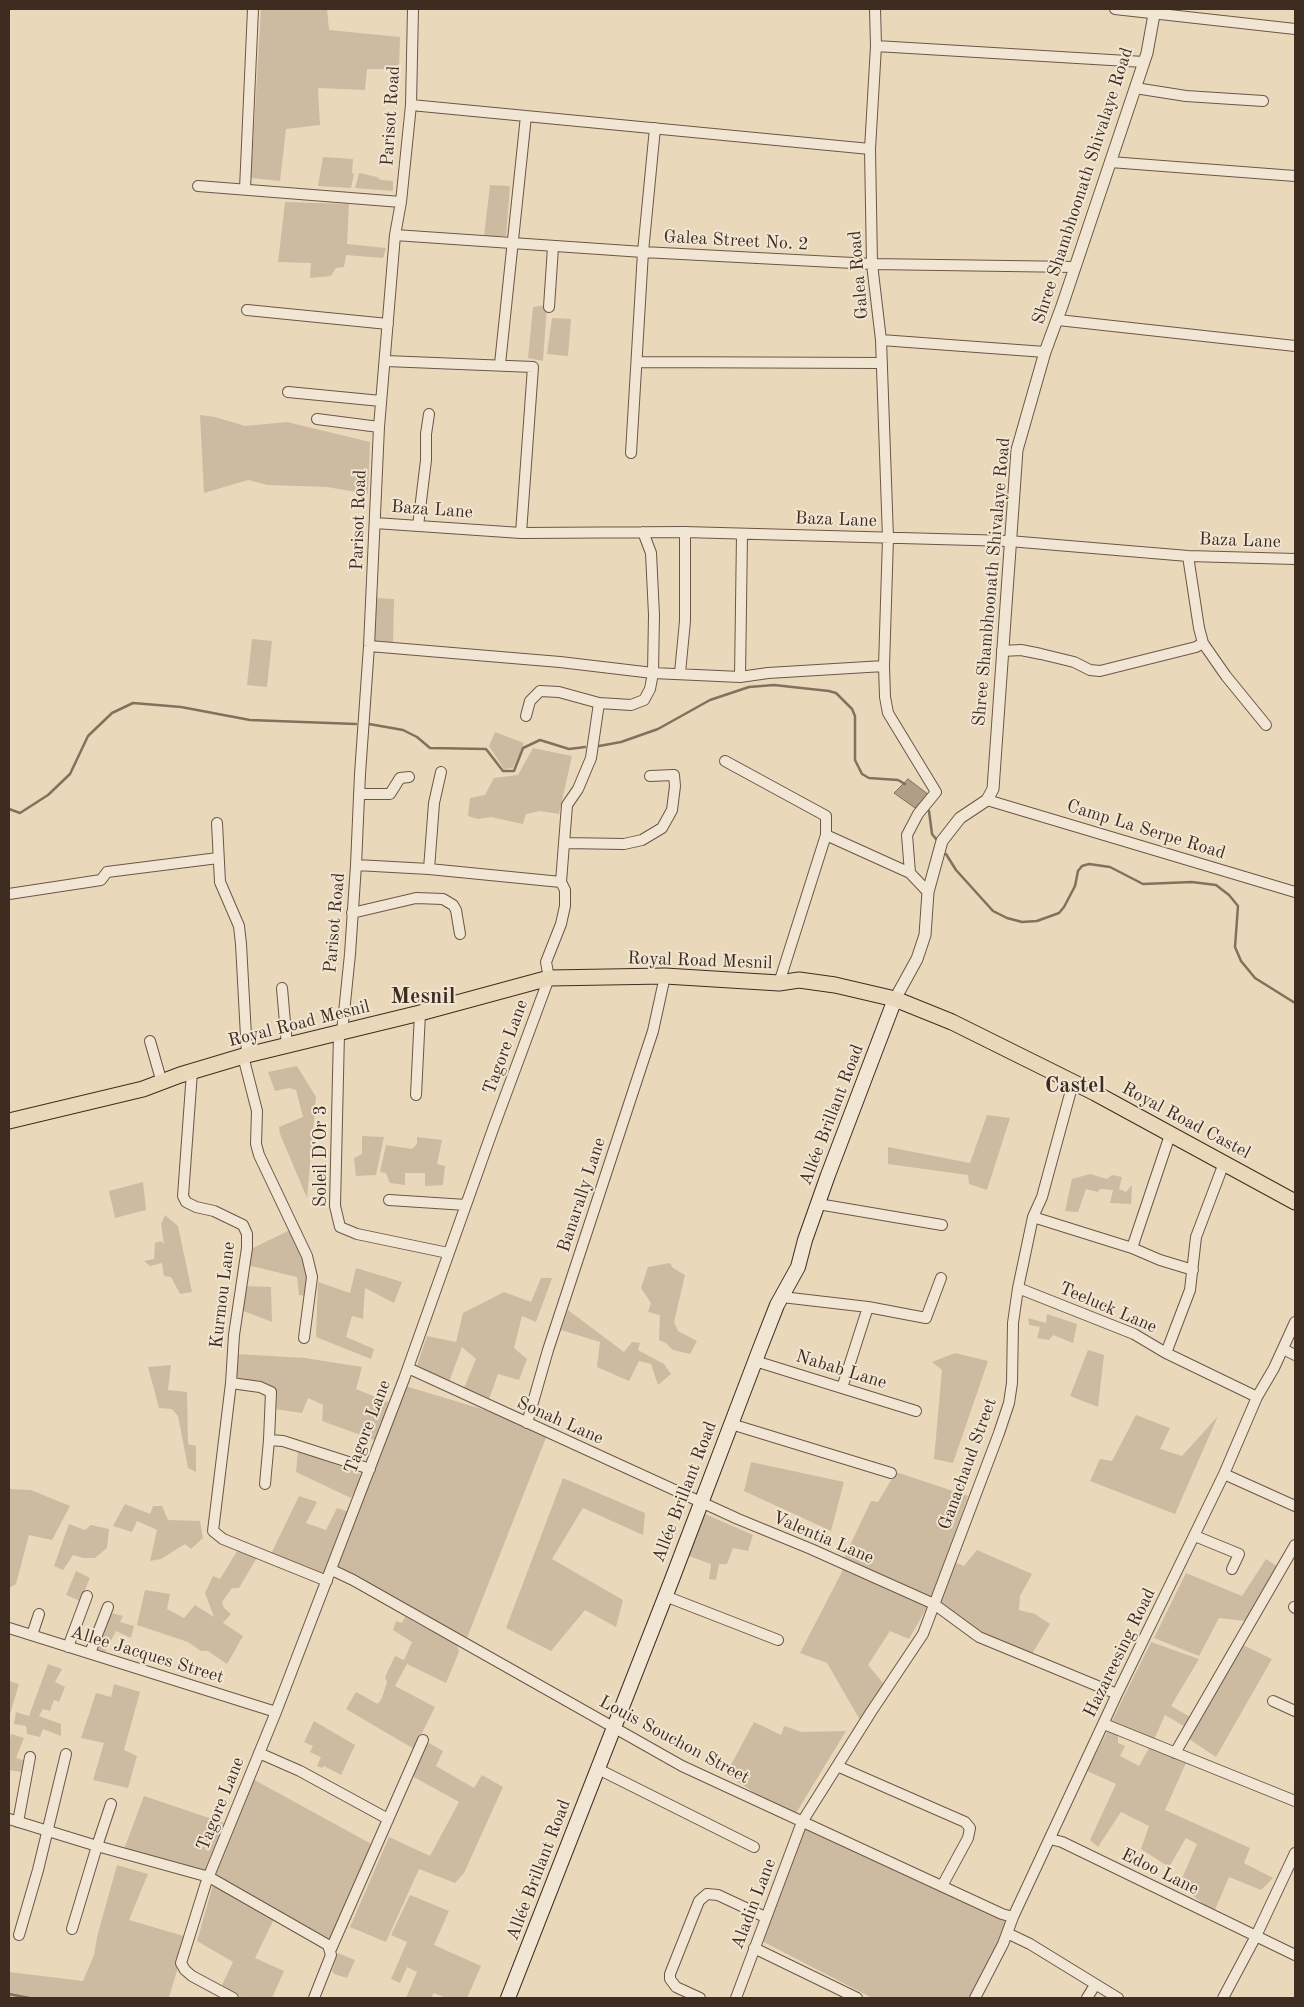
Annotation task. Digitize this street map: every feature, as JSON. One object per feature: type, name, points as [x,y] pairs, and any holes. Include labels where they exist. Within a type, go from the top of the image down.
[{"type":"main road","name":"Royal Road Mesnil","points":[[10,1120],[70,1108],[144,1089],[245,1055],[420,1014],[549,978],[665,976],[779,983],[799,980],[835,985],[895,999]]},
{"type":"main road","name":"Royal Road Castel","points":[[895,999],[952,1022],[1073,1083],[1295,1202]]},
{"type":"main road","name":"Allée Brillant Road","points":[[508,1998],[702,1503],[755,1361],[782,1297],[798,1267],[818,1204],[895,999]]},
{"type":"street","points":[[245,189],[253,9]]},
{"type":"street","name":"Parisot Road","points":[[340,1033],[350,954],[356,865],[379,427],[395,235],[411,105],[414,9]]},
{"type":"street","name":"Galea Road","points":[[875,9],[876,46],[870,149],[872,264],[882,340],[888,538],[884,697],[888,713],[936,794],[918,814],[907,835],[910,873]]},
{"type":"street","points":[[1115,9],[1155,10],[1295,29]]},
{"type":"street","name":"Shree Shambhoonath Shivalaye Road","points":[[987,800],[994,781],[1009,541],[1017,450],[1045,352],[1058,320],[1144,62],[1155,10]]},
{"type":"street","points":[[876,46],[1144,62]]},
{"type":"street","points":[[1135,88],[1186,96],[1263,102]]},
{"type":"street","points":[[411,105],[870,149]]},
{"type":"street","points":[[500,364],[526,116]]},
{"type":"street","points":[[632,453],[643,252],[655,128]]},
{"type":"street","points":[[1110,162],[1295,176]]},
{"type":"street","points":[[198,186],[400,202]]},
{"type":"street","name":"Galea Street No. 2","points":[[395,235],[552,247],[872,264],[1075,267]]},
{"type":"street","points":[[549,307],[552,247]]},
{"type":"street","points":[[247,310],[388,324]]},
{"type":"street","points":[[1058,320],[1295,346]]},
{"type":"street","points":[[882,340],[1045,352]]},
{"type":"street","points":[[386,361],[500,364],[533,367],[521,533]]},
{"type":"street","points":[[637,362],[882,363]]},
{"type":"street","points":[[288,392],[381,401]]},
{"type":"street","points":[[418,526],[426,460],[426,434],[429,414]]},
{"type":"street","points":[[317,419],[379,427]]},
{"type":"street","name":"Baza Lane","points":[[375,523],[521,533],[684,532],[1009,541],[1188,556],[1295,560]]},
{"type":"street","points":[[526,716],[530,701],[540,692],[559,692],[599,703],[631,705],[644,700],[650,689],[653,673],[653,582],[650,553],[644,532]]},
{"type":"street","points":[[680,673],[686,622],[684,532]]},
{"type":"street","points":[[740,677],[742,534]]},
{"type":"street","points":[[1188,556],[1203,643],[1226,676],[1266,725]]},
{"type":"street","points":[[1002,651],[1022,650],[1074,662],[1090,670],[1100,671],[1196,647],[1203,643]]},
{"type":"street","points":[[369,646],[560,662],[653,673],[740,677],[768,673],[884,666]]},
{"type":"street","name":"Tagore Lane","points":[[233,1998],[192,1976],[181,1964],[208,1880],[332,1570],[408,1368],[549,978],[546,962],[561,924],[565,906],[565,890],[561,882],[568,804],[578,789],[591,758],[599,703]]},
{"type":"street","points":[[725,761],[826,816],[826,835],[779,983]]},
{"type":"street","points":[[428,869],[434,803],[441,772]]},
{"type":"street","points":[[566,843],[624,844],[642,840],[662,828],[672,810],[675,786],[674,775],[650,776]]},
{"type":"street","points":[[359,794],[390,794],[400,778],[409,777]]},
{"type":"street","points":[[895,999],[917,960],[925,935],[928,892],[942,841],[960,818],[987,800]]},
{"type":"street","name":"Camp La Serpe Road","points":[[987,800],[1295,892]]},
{"type":"street","points":[[217,824],[220,882],[238,926],[241,944],[245,1055],[257,1111],[256,1144],[259,1155],[307,1256],[312,1277],[304,1338]]},
{"type":"street","points":[[826,835],[910,873],[928,892]]},
{"type":"street","points":[[9,894],[101,880],[107,872],[218,858]]},
{"type":"street","points":[[356,865],[428,869],[561,882]]},
{"type":"street","points":[[352,913],[416,898],[443,899],[453,905],[456,910],[460,934]]},
{"type":"street","name":"Banarally Lane","points":[[527,1423],[548,1350],[653,1031],[665,976]]},
{"type":"street","points":[[282,988],[287,1046]]},
{"type":"street","points":[[416,1095],[420,1014]]},
{"type":"street","name":"Soleil D'Or 3","points":[[340,1033],[335,1206],[340,1227],[357,1234],[448,1253]]},
{"type":"street","points":[[150,1041],[162,1083]]},
{"type":"street","name":"Kurmou Lane","points":[[192,1072],[183,1196],[186,1202],[196,1207],[214,1211],[243,1225],[247,1234],[247,1248],[232,1352],[231,1384],[213,1531],[223,1539],[327,1581]]},
{"type":"street","name":"Ganachaud Street","points":[[802,1822],[922,1634],[1009,1403],[1018,1288],[1033,1217],[1042,1197],[1073,1083]]},
{"type":"street","points":[[1132,1248],[1170,1135]]},
{"type":"street","name":"Teeluck Lane","points":[[1018,1288],[1134,1334],[1166,1353],[1190,1290],[1196,1237],[1224,1163]]},
{"type":"street","points":[[389,1200],[466,1205]]},
{"type":"street","points":[[818,1204],[942,1225]]},
{"type":"street","points":[[1033,1217],[1132,1248],[1160,1260],[1193,1270]]},
{"type":"street","points":[[782,1297],[868,1307],[926,1318],[941,1278]]},
{"type":"street","points":[[842,1388],[868,1307]]},
{"type":"street","name":"Hazareesing Road","points":[[975,1998],[1117,1694],[1195,1536],[1258,1397],[1295,1322]]},
{"type":"street","points":[[1283,1349],[1295,1355]]},
{"type":"street","points":[[1166,1353],[1258,1397]]},
{"type":"street","name":"Nabab Lane","points":[[755,1361],[916,1411]]},
{"type":"street","name":"Sonah Lane","points":[[408,1368],[702,1503]]},
{"type":"street","points":[[231,1384],[260,1386],[272,1392],[265,1484]]},
{"type":"street","points":[[731,1424],[891,1473]]},
{"type":"street","points":[[269,1440],[283,1440],[370,1469]]},
{"type":"street","points":[[1224,1474],[1295,1506]]},
{"type":"street","name":"Valentia Lane","points":[[702,1503],[812,1549],[934,1604],[979,1637],[1117,1694]]},
{"type":"street","points":[[1195,1536],[1239,1554],[1232,1569]]},
{"type":"street","points":[[1175,1753],[1295,1545]]},
{"type":"street","name":"Louis Souchon Street","points":[[332,1570],[361,1584],[682,1766],[1002,1914],[1013,1917]]},
{"type":"street","points":[[68,1647],[87,1596]]},
{"type":"street","points":[[665,1596],[778,1640]]},
{"type":"street","points":[[90,1654],[108,1607]]},
{"type":"street","points":[[32,1635],[39,1614]]},
{"type":"street","name":"Allee Jacques Street","points":[[9,1628],[276,1712]]},
{"type":"street","points":[[1273,1701],[1295,1711]]},
{"type":"street","points":[[1104,1724],[1295,1801]]},
{"type":"street","points":[[314,1998],[331,1954],[331,1949],[423,1740]]},
{"type":"street","points":[[260,1753],[300,1771],[388,1820]]},
{"type":"street","points":[[19,1935],[48,1831],[66,1754]]},
{"type":"street","points":[[30,1757],[14,1820],[208,1880],[328,1945],[331,1949]]},
{"type":"street","points":[[837,1766],[965,1822],[970,1828],[968,1838],[942,1886]]},
{"type":"street","points":[[598,1769],[754,1847]]},
{"type":"street","points":[[72,1929],[111,1804]]},
{"type":"street","name":"Aladin Lane","points":[[736,1998],[802,1822]]},
{"type":"street","name":"Edoo Lane","points":[[1050,1839],[1062,1842],[1295,1955]]},
{"type":"street","points":[[1223,1998],[1256,1936],[1295,1853]]},
{"type":"street","points":[[700,1998],[676,1987],[670,1979],[670,1974],[699,1901],[707,1894],[718,1895],[765,1917]]},
{"type":"street","points":[[1007,1933],[1030,1944],[1118,1998]]},
{"type":"street","points":[[754,1948],[857,1998]]},
{"type":"street","points":[[1087,1998],[1095,1985]]},
{"type":"shaded area","points":[[261,9],[327,9],[329,30],[400,37],[399,69],[367,69],[365,90],[318,88],[320,125],[286,129],[280,181],[251,178]]},
{"type":"shaded area","points":[[323,157],[353,159],[352,173],[354,174],[351,188],[318,186]]},
{"type":"shaded area","points":[[359,173],[377,177],[381,180],[393,181],[393,191],[355,188]]},
{"type":"shaded area","points":[[490,185],[510,186],[506,236],[484,236]]},
{"type":"shaded area","points":[[285,202],[349,204],[347,244],[386,248],[383,258],[346,255],[344,267],[336,268],[331,276],[310,278],[311,263],[278,262]]},
{"type":"shaded area","points":[[547,305],[543,361],[528,358],[533,307]]},
{"type":"shaded area","points":[[552,318],[571,319],[568,356],[547,354]]},
{"type":"shaded area","points":[[200,415],[215,417],[245,426],[287,422],[370,442],[368,494],[327,487],[268,485],[248,480],[204,493]]},
{"type":"shaded area","points":[[376,598],[394,599],[393,644],[371,645]]},
{"type":"shaded area","points":[[252,639],[272,641],[267,687],[247,685]]},
{"type":"shaded area","points":[[495,732],[524,743],[513,768],[504,769],[489,746]]},
{"type":"shaded area","points":[[533,748],[572,756],[559,814],[540,811],[526,814],[523,824],[491,817],[478,819],[468,816],[470,798],[485,795],[494,778],[518,775]]},
{"type":"shaded area","points":[[908,779],[929,795],[915,808],[894,793]]},
{"type":"shaded area","points":[[297,1066],[316,1097],[307,1198],[280,1134],[279,1127],[303,1117],[296,1090],[289,1088],[275,1091],[268,1072]]},
{"type":"shaded area","points":[[987,1115],[1010,1118],[987,1190],[969,1184],[968,1175],[888,1164],[888,1147],[970,1163]]},
{"type":"shaded area","points":[[362,1136],[384,1137],[376,1175],[356,1176],[354,1158],[362,1154]]},
{"type":"shaded area","points":[[417,1137],[442,1140],[437,1164],[445,1166],[443,1185],[425,1186],[425,1173],[405,1173],[405,1185],[390,1183],[386,1173],[380,1172],[386,1145],[412,1149],[417,1144]]},
{"type":"shaded area","points":[[1090,1174],[1107,1179],[1112,1175],[1122,1177],[1119,1189],[1126,1192],[1132,1185],[1131,1204],[1110,1203],[1113,1190],[1100,1189],[1098,1192],[1086,1189],[1078,1212],[1065,1211],[1072,1179]]},
{"type":"shaded area","points":[[143,1182],[146,1210],[115,1218],[109,1191]]},
{"type":"shaded area","points":[[165,1215],[178,1226],[192,1292],[180,1294],[171,1277],[164,1276],[162,1263],[150,1266],[144,1261],[154,1259],[155,1243],[161,1241],[164,1244],[161,1224]]},
{"type":"shaded area","points":[[290,1230],[305,1267],[308,1296],[299,1295],[297,1277],[247,1265],[251,1249]]},
{"type":"shaded area","points":[[670,1263],[673,1268],[685,1275],[674,1322],[678,1331],[697,1341],[690,1354],[673,1350],[666,1343],[659,1340],[660,1315],[648,1312],[651,1303],[641,1288],[648,1267]]},
{"type":"shaded area","points":[[356,1268],[402,1282],[394,1303],[365,1288],[363,1319],[352,1316],[346,1337],[374,1349],[371,1359],[316,1337],[318,1282],[350,1293]]},
{"type":"shaded area","points":[[541,1278],[552,1278],[536,1322],[522,1316],[514,1348],[527,1359],[519,1380],[498,1374],[489,1399],[464,1388],[476,1359],[462,1347],[449,1382],[416,1368],[427,1336],[456,1342],[463,1313],[504,1292],[531,1302]]},
{"type":"shaded area","points":[[245,1286],[271,1287],[272,1322],[241,1310]]},
{"type":"shaded area","points":[[568,1310],[624,1352],[632,1342],[640,1343],[638,1350],[664,1364],[671,1374],[658,1385],[651,1364],[639,1361],[629,1381],[597,1367],[600,1342],[561,1330]]},
{"type":"shaded area","points":[[1047,1314],[1077,1324],[1073,1343],[1053,1335],[1049,1340],[1037,1338],[1040,1327],[1029,1325],[1028,1318],[1046,1323]]},
{"type":"shaded area","points":[[1088,1350],[1104,1355],[1098,1407],[1070,1396]]},
{"type":"shaded area","points":[[955,1353],[988,1361],[953,1463],[934,1459],[942,1370],[932,1362]]},
{"type":"shaded area","points":[[237,1354],[305,1358],[362,1367],[356,1389],[388,1402],[380,1439],[402,1385],[525,1422],[547,1435],[465,1643],[332,1569],[380,1442],[322,1421],[323,1405],[308,1398],[302,1413],[274,1409],[277,1396],[269,1385],[235,1379]]},
{"type":"shaded area","points":[[171,1365],[168,1390],[187,1392],[188,1444],[196,1446],[196,1472],[188,1468],[178,1416],[172,1409],[159,1408],[148,1367]]},
{"type":"shaded area","points":[[1136,1415],[1170,1428],[1160,1449],[1182,1456],[1218,1416],[1175,1514],[1090,1481],[1100,1459],[1112,1461]]},
{"type":"shaded area","points":[[298,1450],[363,1475],[351,1498],[296,1472]]},
{"type":"shaded area","points":[[751,1462],[844,1482],[831,1531],[744,1491]]},
{"type":"shaded area","points":[[896,1472],[968,1496],[930,1602],[909,1639],[890,1631],[868,1665],[884,1684],[860,1720],[827,1663],[800,1653],[846,1564],[917,1596],[844,1558],[871,1501],[878,1502]]},
{"type":"shaded area","points":[[563,1478],[645,1513],[643,1535],[583,1508],[552,1559],[623,1600],[616,1627],[585,1610],[551,1651],[506,1628]]},
{"type":"shaded area","points":[[9,1489],[31,1490],[70,1506],[52,1540],[29,1535],[16,1584],[9,1588]]},
{"type":"shaded area","points":[[299,1496],[317,1502],[306,1523],[326,1530],[337,1508],[349,1512],[327,1575],[271,1554]]},
{"type":"shaded area","points":[[125,1504],[150,1514],[153,1506],[162,1506],[168,1520],[200,1521],[203,1538],[191,1549],[185,1544],[161,1559],[150,1561],[157,1530],[137,1521],[132,1532],[113,1526]]},
{"type":"shaded area","points":[[705,1514],[753,1535],[748,1551],[733,1548],[727,1564],[719,1564],[716,1580],[709,1579],[711,1564],[686,1555]]},
{"type":"shaded area","points":[[69,1524],[85,1530],[91,1525],[109,1529],[107,1548],[95,1558],[83,1558],[73,1555],[63,1570],[54,1566]]},
{"type":"shaded area","points":[[239,1548],[258,1556],[239,1588],[232,1588],[222,1602],[224,1608],[231,1614],[223,1623],[243,1636],[227,1664],[208,1651],[201,1651],[188,1642],[137,1625],[145,1590],[170,1594],[167,1609],[184,1618],[195,1605],[214,1617],[205,1593],[213,1576],[220,1579]]},
{"type":"shaded area","points":[[977,1550],[1032,1574],[1020,1596],[1019,1610],[1035,1614],[1050,1624],[1032,1654],[984,1636],[940,1604],[954,1562],[964,1566]]},
{"type":"shaded area","points":[[1266,1559],[1277,1566],[1246,1621],[1219,1618],[1199,1656],[1154,1638],[1186,1573],[1242,1596]]},
{"type":"shaded area","points":[[76,1571],[90,1578],[80,1601],[66,1595]]},
{"type":"shaded area","points":[[108,1612],[123,1616],[120,1622],[134,1626],[131,1638],[116,1631],[105,1652],[94,1648]]},
{"type":"shaded area","points":[[405,1617],[457,1645],[459,1652],[446,1683],[407,1664],[395,1686],[435,1707],[414,1749],[346,1709],[356,1692],[378,1704],[382,1698],[387,1682],[385,1677],[395,1656],[404,1660],[412,1642],[393,1630],[396,1621],[402,1623]]},
{"type":"shaded area","points":[[1151,1642],[1199,1659],[1171,1706],[1192,1718],[1189,1729],[1165,1715],[1152,1744],[1111,1723]]},
{"type":"shaded area","points":[[1243,1645],[1272,1659],[1216,1757],[1189,1739]]},
{"type":"shaded area","points":[[48,1664],[62,1669],[55,1682],[65,1687],[59,1702],[54,1700],[50,1711],[43,1709],[39,1716],[61,1724],[61,1736],[43,1729],[40,1737],[27,1734],[26,1726],[14,1724],[16,1712],[29,1716]]},
{"type":"shaded area","points":[[9,1681],[19,1684],[10,1714],[9,1714]]},
{"type":"shaded area","points":[[114,1684],[140,1692],[124,1750],[137,1756],[128,1788],[93,1780],[104,1743],[81,1738],[96,1693],[111,1697]]},
{"type":"shaded area","points":[[314,1721],[355,1745],[341,1775],[324,1766],[322,1768],[317,1766],[321,1757],[310,1752],[313,1746],[304,1742]]},
{"type":"shaded area","points":[[754,1722],[781,1735],[784,1726],[802,1732],[846,1731],[793,1818],[726,1774]]},
{"type":"shaded area","points":[[1108,1730],[1118,1736],[1118,1743],[1125,1746],[1120,1756],[1139,1766],[1149,1748],[1186,1763],[1165,1810],[1250,1848],[1244,1863],[1273,1878],[1261,1890],[1229,1877],[1214,1912],[1179,1885],[1197,1844],[1186,1838],[1169,1867],[1141,1849],[1149,1826],[1121,1812],[1098,1847],[1090,1840],[1116,1784],[1087,1771]]},
{"type":"shaded area","points":[[11,1734],[24,1738],[16,1758],[32,1763],[28,1773],[9,1770]]},
{"type":"shaded area","points":[[429,1743],[443,1751],[436,1766],[474,1788],[482,1775],[503,1787],[464,1873],[455,1883],[419,1869],[386,1942],[350,1927],[389,1837],[430,1856],[459,1802],[412,1776],[425,1745]]},
{"type":"shaded area","points":[[249,1777],[377,1847],[333,1941],[211,1873]]},
{"type":"shaded area","points":[[144,1796],[224,1823],[205,1873],[124,1849]]},
{"type":"shaded area","points":[[805,1828],[1012,1921],[971,1998],[872,1998],[758,1939]]},
{"type":"shaded area","points":[[117,1865],[148,1874],[129,1920],[187,1937],[169,1997],[172,1998],[9,1998],[9,1972],[83,1981],[94,1955],[97,1937]]},
{"type":"shaded area","points":[[213,1885],[274,1919],[255,1958],[284,1971],[272,1998],[243,1998],[222,1985],[233,1962],[197,1941]]},
{"type":"shaded area","points":[[410,1895],[449,1911],[434,1945],[481,1966],[467,1998],[446,1998],[434,1993],[431,1998],[406,1998],[417,1972],[407,1967],[400,1983],[391,1979],[407,1942],[391,1935]]},
{"type":"shaded area","points":[[338,1953],[355,1960],[347,1978],[334,1974],[332,1971]]},
{"type":"waterway","points":[[599,746],[621,742],[658,729],[710,700],[749,687],[774,685],[829,691],[836,693],[852,709],[855,716],[855,760],[862,774],[869,778],[898,780],[905,784]]},
{"type":"waterway","points":[[9,809],[20,813],[48,795],[70,774],[88,736],[112,713],[133,703],[181,707],[250,720],[356,724]]},
{"type":"waterway","points":[[369,724],[403,730],[417,737],[430,748],[486,749],[503,771],[514,771],[523,748],[540,740],[569,749],[585,747]]},
{"type":"waterway","points":[[929,811],[932,834],[936,839]]},
{"type":"waterway","points":[[946,854],[956,870],[993,911],[1007,918],[1022,922],[1037,921],[1059,913],[1075,886],[1078,871],[1082,866],[1089,864],[1110,867],[1143,884],[1192,882],[1216,885],[1229,895],[1238,906],[1235,947],[1241,961],[1255,978],[1295,1003]]},
{"type":"waterway","points":[[9,1994],[29,1998]]},
{"type":"district","name":"Mesnil","points":[[423,997]]},
{"type":"district","name":"Castel","points":[[1075,1086]]}]
